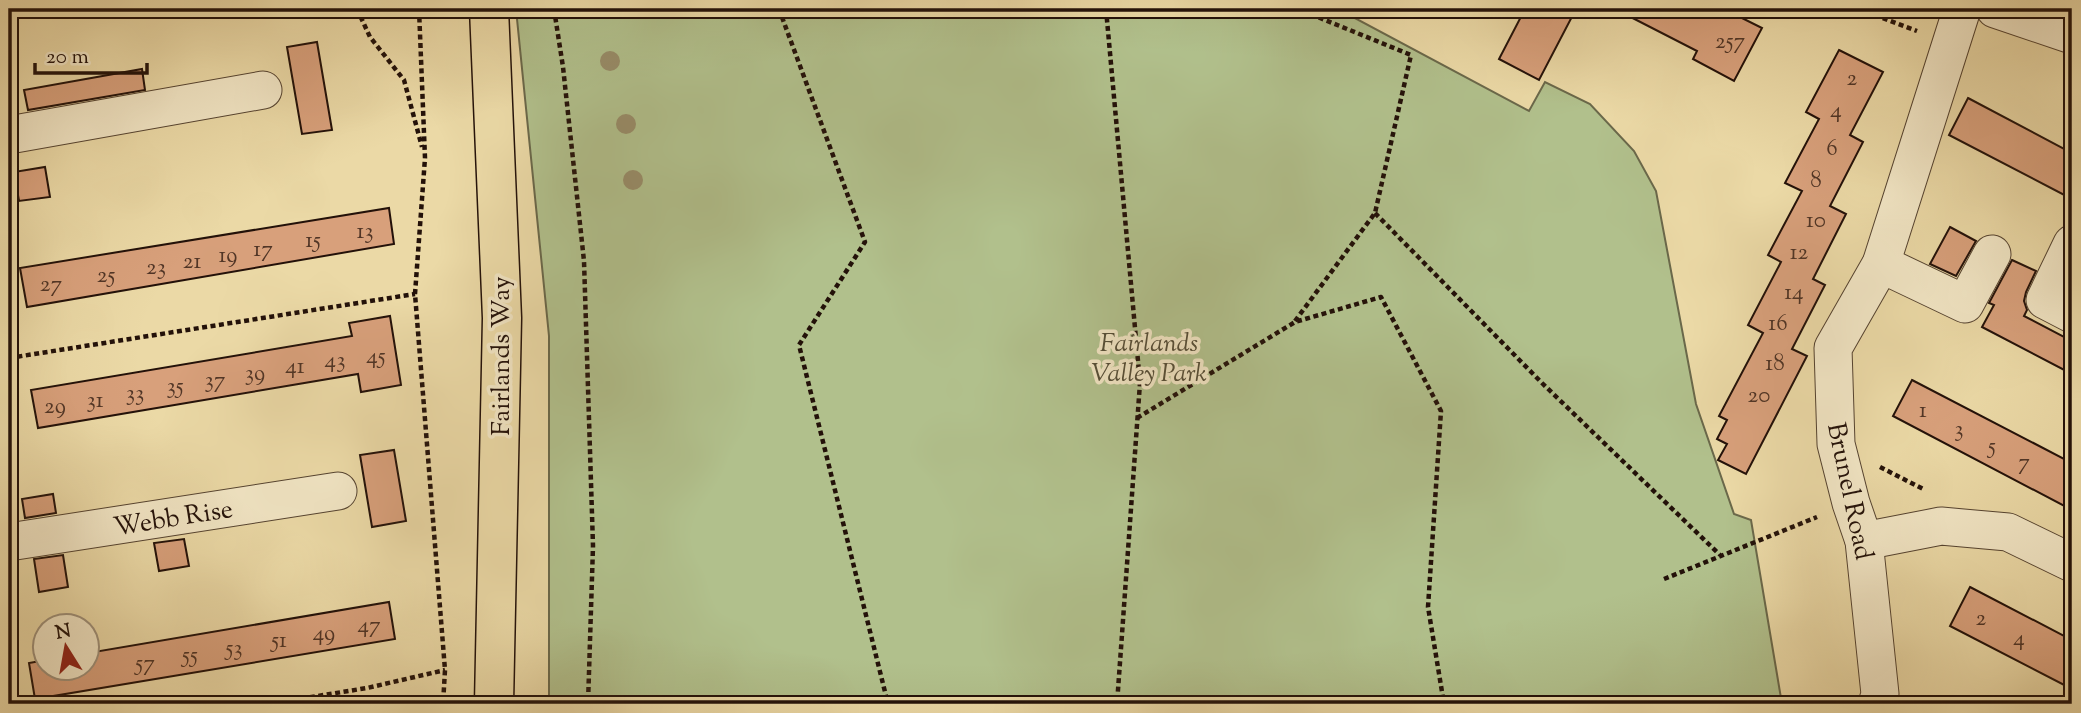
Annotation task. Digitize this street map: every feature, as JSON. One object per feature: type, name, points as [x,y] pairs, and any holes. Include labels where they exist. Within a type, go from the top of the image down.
[{"type":"main road","name":"Fairlands Way","points":[[489,9],[502,318],[494,704]]},
{"type":"street","name":"Brunel Road","points":[[1885,701],[1864,541],[1836,444],[1833,348],[1881,264],[1962,9]]},
{"type":"street","points":[[1995,9],[2072,35]]},
{"type":"street","points":[[9,135],[263,90]]},
{"type":"street","points":[[2072,244],[2045,299],[2072,314]]},
{"type":"street","points":[[1881,264],[1965,304],[1992,254]]},
{"type":"street","name":"Webb Rise","points":[[9,542],[338,491]]},
{"type":"street","points":[[1864,541],[1941,526],[2008,532],[2072,563]]},
{"type":"path","points":[[357,9],[370,37],[404,80],[425,159]]},
{"type":"path","points":[[419,9],[425,159],[415,294],[445,670],[443,704]]},
{"type":"path","points":[[554,9],[563,66],[584,261],[593,546],[588,704]]},
{"type":"path","points":[[779,9],[865,242],[799,345],[888,704]]},
{"type":"path","points":[[1106,9],[1140,383],[1117,704]]},
{"type":"path","points":[[1295,322],[1375,213],[1411,55],[1298,9]]},
{"type":"path","points":[[1858,9],[1952,44]]},
{"type":"path","points":[[1375,213],[1542,383],[1720,555]]},
{"type":"path","points":[[9,358],[415,294]]},
{"type":"path","points":[[1137,418],[1295,322],[1381,297],[1441,411],[1428,607],[1444,704]]},
{"type":"path","points":[[1836,444],[1934,494]]},
{"type":"path","points":[[1664,579],[1851,503]]},
{"type":"path","points":[[268,704],[367,688],[445,670]]},
{"type":"green space","name":"Fairlands Valley Park","points":[[516,9],[1338,9],[1529,111],[1545,82],[1590,104],[1634,151],[1656,191],[1696,404],[1734,514],[1751,520],[1782,704],[549,704],[549,336]]},
{"type":"building","points":[[1525,9],[1576,9],[1539,80],[1499,59]]},
{"type":"building","points":[[1615,9],[1724,9],[1762,28],[1734,81],[1693,59],[1697,51]]},
{"type":"building","points":[[317,42],[332,130],[302,134],[287,47]]},
{"type":"building","points":[[1839,50],[1883,72],[1850,135],[1863,142],[1830,206],[1846,214],[1813,279],[1825,285],[1792,349],[1807,356],[1746,474],[1718,460],[1727,444],[1717,439],[1727,420],[1719,416],[1763,333],[1748,325],[1781,262],[1768,255],[1802,191],[1785,183],[1819,119],[1806,112]]},
{"type":"building","points":[[142,69],[145,90],[28,110],[24,90]]},
{"type":"building","points":[[1968,98],[2072,153],[2072,199],[1949,135]]},
{"type":"building","points":[[45,167],[50,197],[19,201],[14,172]]},
{"type":"building","points":[[389,208],[394,244],[27,307],[20,268]]},
{"type":"building","points":[[1950,227],[1976,241],[1956,276],[1930,264]]},
{"type":"building","points":[[2012,260],[2036,271],[2026,292],[2024,301],[2027,310],[2024,316],[2072,341],[2072,374],[1982,327],[1994,305],[1989,303]]},
{"type":"building","points":[[390,316],[401,385],[361,392],[358,374],[38,428],[31,390],[352,336],[349,323]]},
{"type":"building","points":[[1912,380],[2072,463],[2072,510],[1893,416]]},
{"type":"building","points":[[394,450],[406,521],[372,527],[360,455]]},
{"type":"building","points":[[53,494],[56,513],[25,518],[22,499]]},
{"type":"building","points":[[184,539],[189,566],[159,571],[154,543]]},
{"type":"building","points":[[63,555],[68,587],[39,592],[34,559]]},
{"type":"building","points":[[1970,587],[2072,640],[2072,689],[1950,626]]},
{"type":"building","points":[[389,602],[395,639],[35,699],[32,682],[102,682],[102,651]]}]
